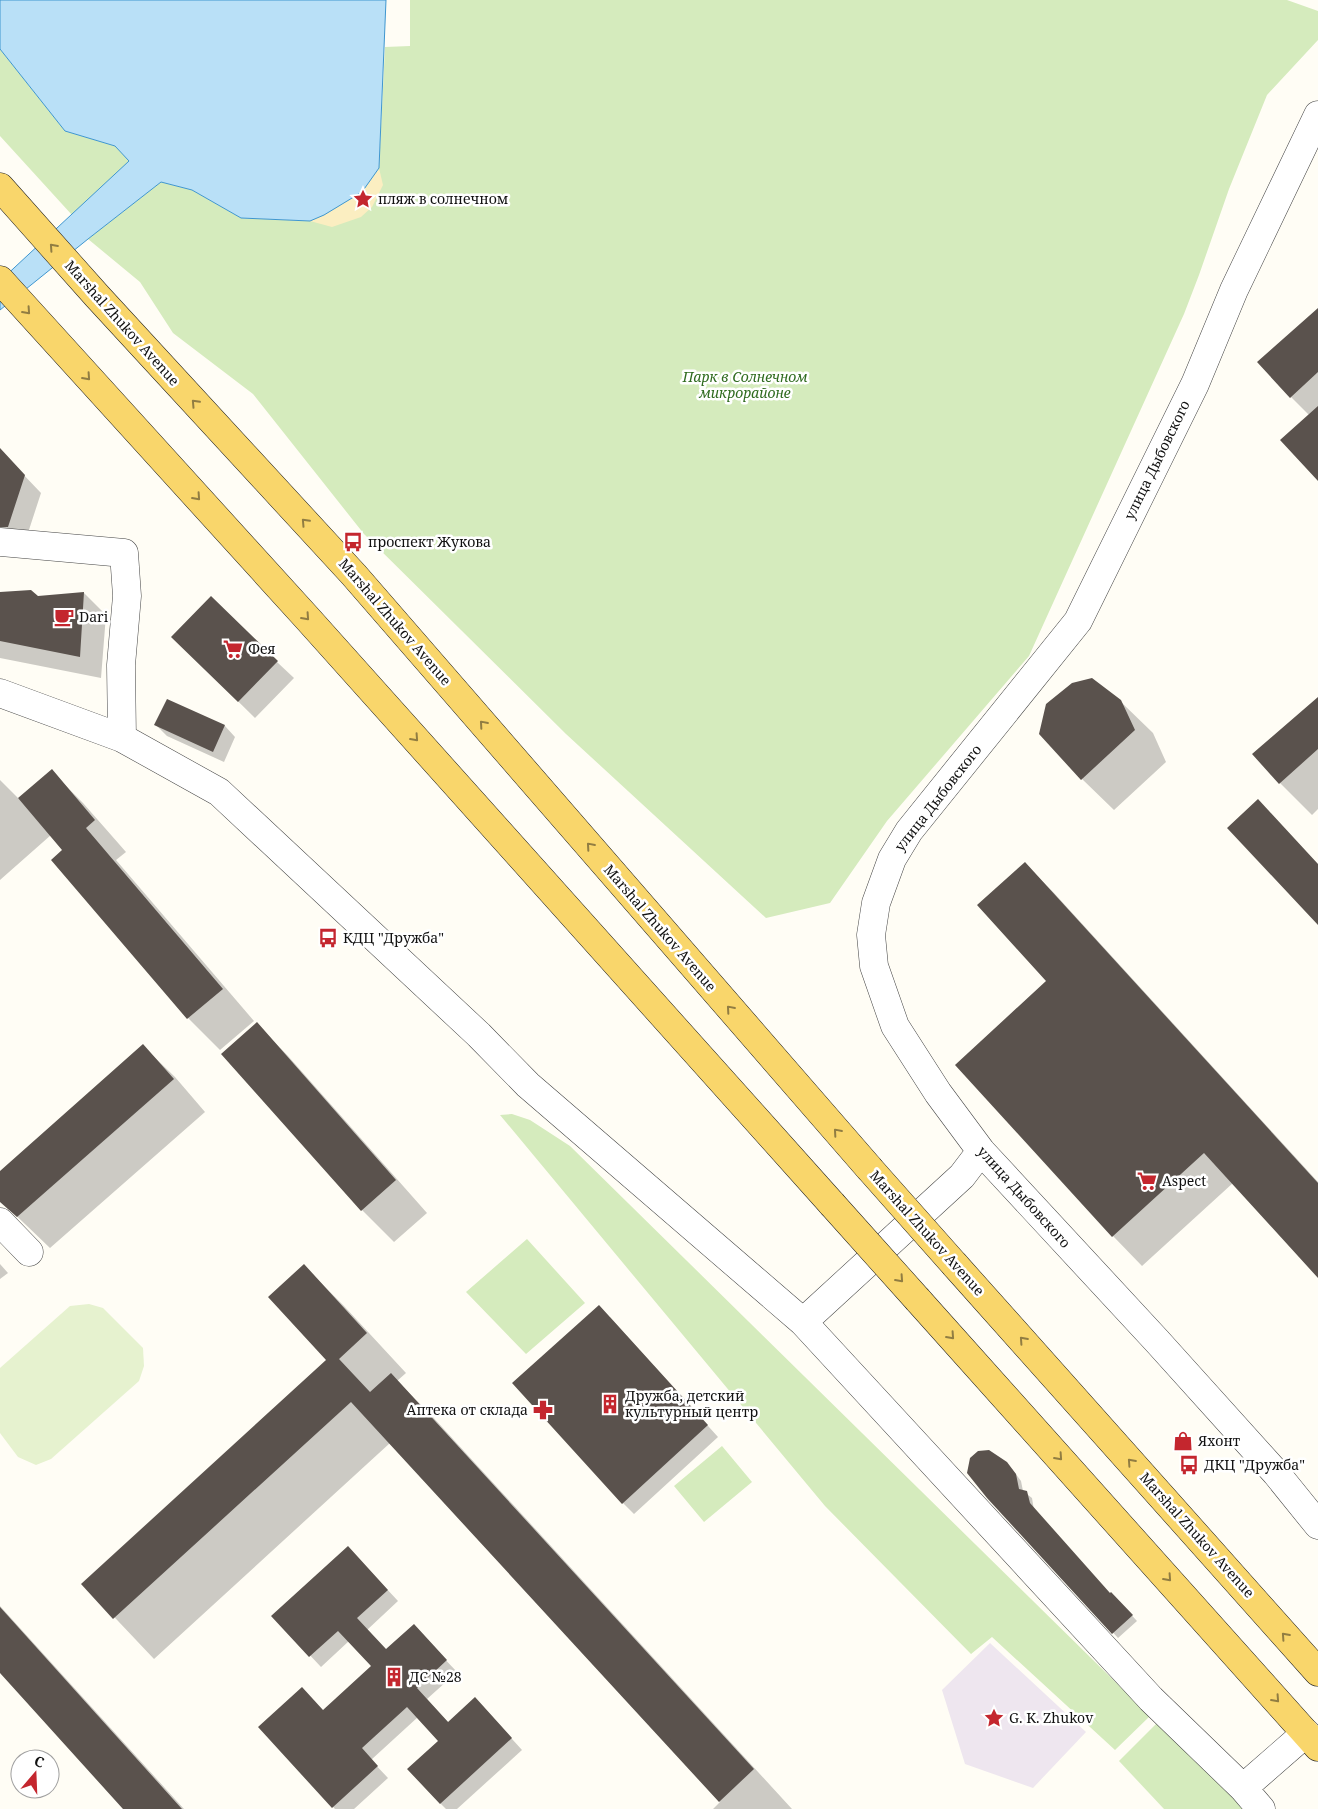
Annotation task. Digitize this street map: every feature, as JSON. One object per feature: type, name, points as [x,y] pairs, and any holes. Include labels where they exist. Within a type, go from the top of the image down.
[{"type":"main road","name":"Marshal Zhukov Avenue","points":[[2,189],[97,296],[354,576],[869,1168],[1318,1672]]},
{"type":"main road","points":[[0,280],[308,618],[1312,1740]]},
{"type":"street","name":"улица Дыбовского","points":[[1318,115],[1307,152],[1234,290],[1194,384],[1078,621],[909,831],[892,859],[876,903],[871,935],[874,966],[895,1026],[938,1094],[981,1151],[1276,1473],[1318,1525]]},
{"type":"street","points":[[0,542],[124,553],[126,596],[121,665],[122,738]]},
{"type":"street","points":[[0,693],[122,738],[219,792],[479,1035],[528,1085],[804,1322],[1151,1698],[1243,1788],[1261,1809]]},
{"type":"street","points":[[804,1322],[962,1176],[981,1151]]},
{"type":"street","points":[[0,1222],[29,1252]]},
{"type":"street","points":[[1243,1788],[1312,1740]]},
{"type":"shaded area","points":[[990,1643],[1086,1732],[1033,1788],[965,1764],[942,1690]]},
{"type":"green space","name":"Парк в Солнечном микрорайоне","points":[[410,0],[1287,0],[1318,11],[1318,40],[1267,95],[1229,189],[1184,314],[1029,656],[887,821],[830,903],[766,918],[566,734],[364,534],[253,394],[173,333],[140,282],[88,239],[161,182],[192,190],[241,218],[310,221],[379,168],[385,47],[410,46]]},
{"type":"green space","points":[[0,49],[65,131],[115,146],[130,161],[72,215],[0,136]]},
{"type":"green space","points":[[512,1114],[530,1120],[570,1146],[1150,1716],[1115,1750],[992,1637],[971,1654],[825,1506],[500,1115]]},
{"type":"green space","points":[[527,1239],[585,1303],[526,1354],[466,1292]]},
{"type":"green space","points":[[89,1304],[103,1308],[143,1348],[144,1366],[139,1381],[51,1459],[36,1465],[18,1457],[0,1433],[0,1368],[70,1306]]},
{"type":"green space","points":[[722,1446],[752,1482],[704,1522],[674,1486]]},
{"type":"green space","points":[[1158,1722],[1247,1809],[1164,1809],[1119,1761]]},
{"type":"sand","name":"пляж в солнечном","points":[[379,168],[383,185],[372,207],[361,217],[332,227],[310,221],[324,215],[362,192]]},
{"type":"water","points":[[0,0],[386,0],[379,168],[362,192],[324,215],[310,221],[241,218],[192,190],[161,182],[0,310],[0,281],[129,161],[115,146],[65,131],[0,49]]},
{"type":"building","points":[[1318,308],[1318,372],[1290,398],[1257,362]]},
{"type":"building","points":[[1318,406],[1318,481],[1280,440]]},
{"type":"building","points":[[0,448],[25,475],[8,527],[0,527]]},
{"type":"building","points":[[31,590],[38,596],[84,592],[80,657],[0,641],[0,592]]},
{"type":"building","points":[[211,596],[278,661],[238,702],[171,637]]},
{"type":"building","points":[[1092,678],[1121,700],[1135,730],[1081,780],[1039,734],[1046,704],[1072,683]]},
{"type":"building","points":[[1318,697],[1318,749],[1279,784],[1252,754]]},
{"type":"building","points":[[167,699],[225,725],[213,752],[154,725]]},
{"type":"building","points":[[52,769],[95,820],[86,828],[223,989],[187,1019],[51,860],[62,850],[18,798]]},
{"type":"building","points":[[1258,799],[1318,864],[1318,925],[1227,828]]},
{"type":"building","points":[[1025,862],[1318,1183],[1318,1278],[1204,1153],[1112,1237],[955,1065],[1046,981],[977,905]]},
{"type":"building","points":[[257,1022],[396,1180],[361,1211],[221,1054]]},
{"type":"building","points":[[143,1044],[174,1079],[17,1217],[0,1202],[0,1171]]},
{"type":"building","points":[[304,1264],[367,1333],[339,1359],[370,1392],[391,1373],[754,1769],[719,1802],[351,1402],[113,1619],[81,1584],[326,1360],[268,1297]]},
{"type":"building","name":"Дружба, детский культурный центр","points":[[599,1305],[708,1425],[622,1504],[512,1383]]},
{"type":"building","points":[[989,1450],[1007,1462],[1016,1474],[1019,1489],[1027,1491],[1030,1503],[1110,1593],[1133,1615],[1112,1634],[987,1498],[967,1473],[970,1458],[978,1451]]},
{"type":"building","name":"ДС №28","points":[[348,1546],[388,1590],[357,1618],[386,1649],[414,1624],[447,1660],[417,1688],[448,1722],[475,1697],[512,1738],[440,1804],[407,1769],[438,1741],[407,1707],[362,1748],[378,1766],[332,1808],[258,1727],[302,1687],[323,1710],[371,1666],[338,1631],[309,1657],[271,1616]]},
{"type":"building","points":[[0,1607],[182,1809],[123,1809],[0,1673]]},
{"type":"place","name":"пляж в солнечном","points":[[363,199]]},
{"type":"place","name":"проспект Жукова","points":[[353,542]]},
{"type":"place","name":"Dari","points":[[64,617]]},
{"type":"place","name":"Фея","points":[[233,649]]},
{"type":"place","name":"КДЦ \"Дружба\"","points":[[328,938]]},
{"type":"place","name":"Aspect","points":[[1147,1181]]},
{"type":"place","name":"Дружба, детский культурный центр","points":[[610,1404]]},
{"type":"place","name":"Аптека от склада","points":[[543,1410]]},
{"type":"place","name":"Яхонт","points":[[1183,1441]]},
{"type":"place","name":"ДКЦ \"Дружба\"","points":[[1189,1465]]},
{"type":"place","name":"ДС №28","points":[[394,1677]]},
{"type":"place","name":"G. K. Zhukov","points":[[994,1718]]}]
